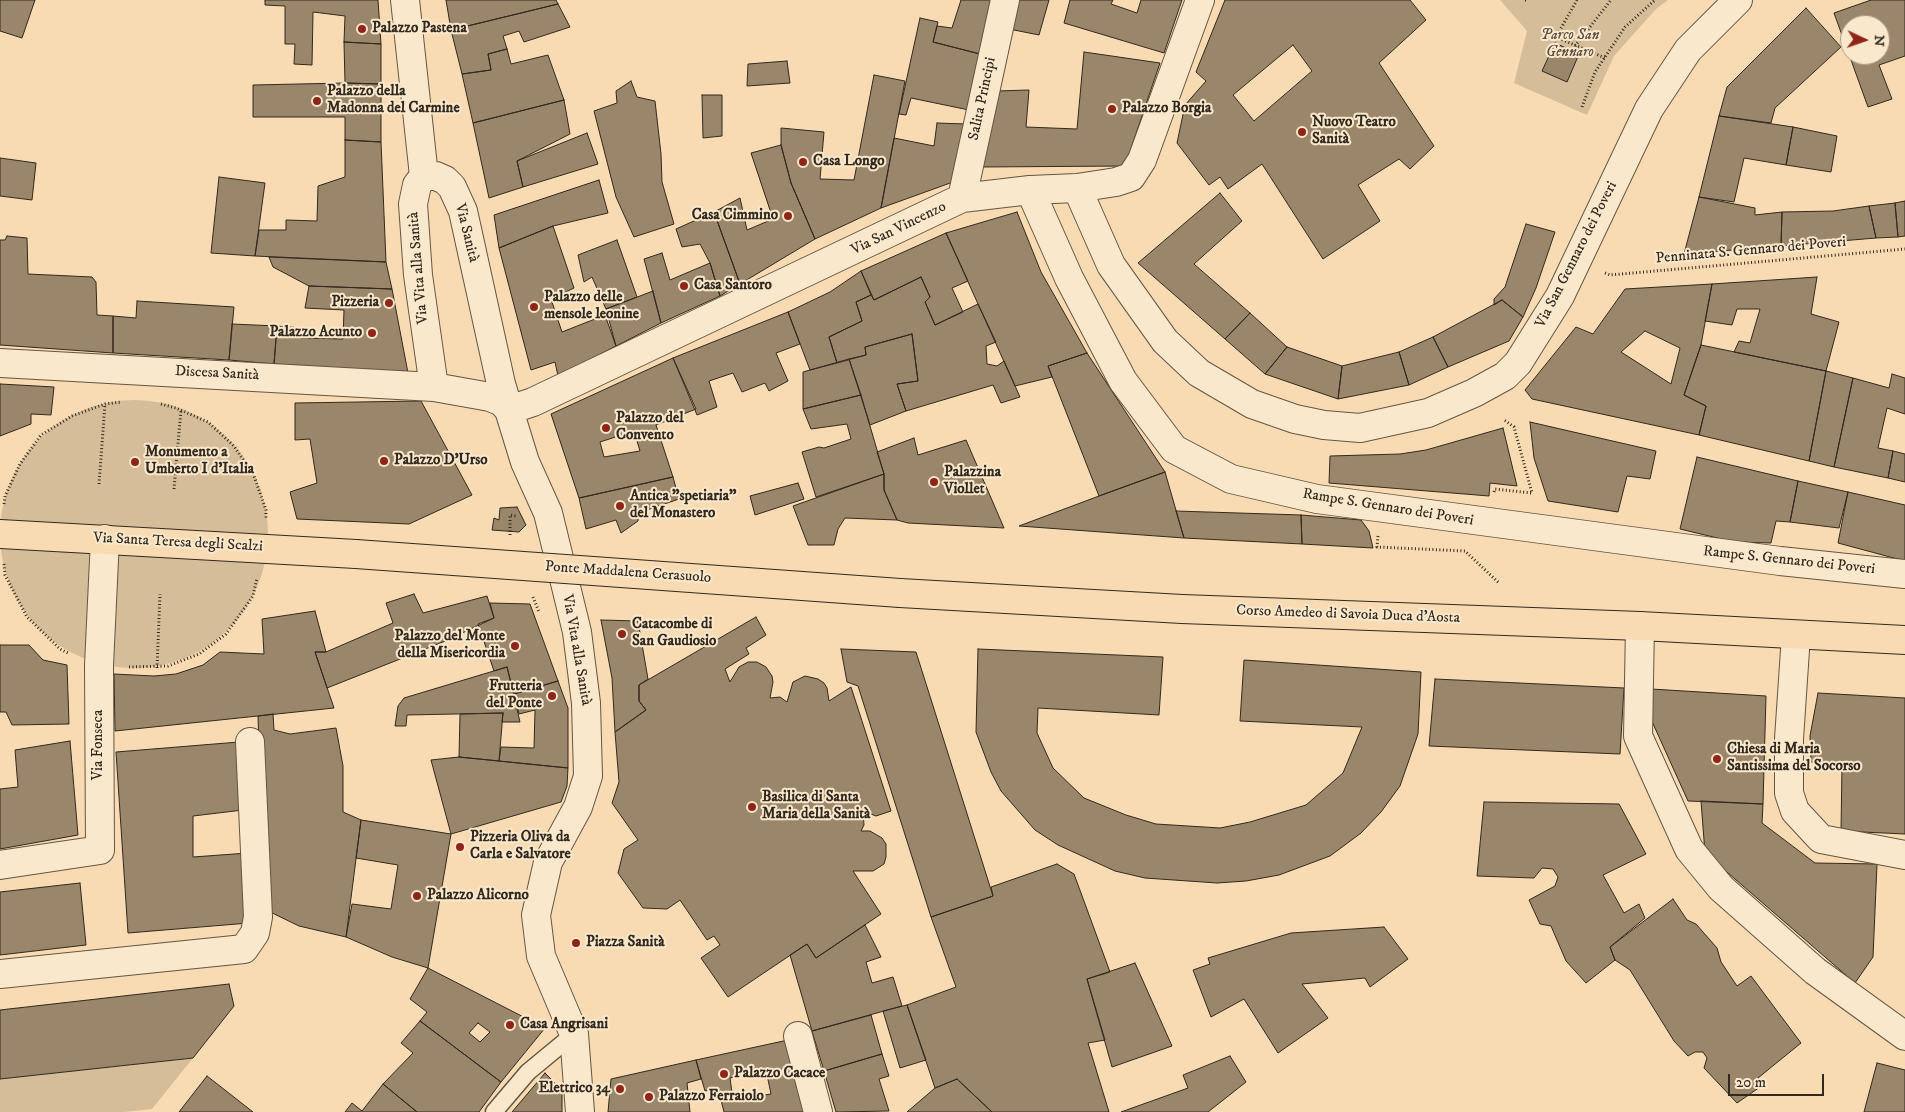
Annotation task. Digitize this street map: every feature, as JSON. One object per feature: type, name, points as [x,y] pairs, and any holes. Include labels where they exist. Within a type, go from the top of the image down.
[{"type":"main road","name":"Via Santa Teresa degli Scalzi","points":[[2,533],[356,554]]},
{"type":"main road","name":"Ponte Maddalena Cerasuolo","points":[[356,554],[900,593]]},
{"type":"main road","name":"Corso Amedeo di Savoia Duca d'Aosta","points":[[900,593],[1182,609],[1640,626],[1905,640]]},
{"type":"street","points":[[405,0],[424,176]]},
{"type":"street","name":"Salita Principi","points":[[962,198],[1005,0]]},
{"type":"street","name":"Via San Vincenzo","points":[[509,410],[533,402],[962,198],[1030,190],[1077,188],[1116,182],[1131,177],[1142,160],[1200,0]]},
{"type":"street","name":"Via San Gennaro dei Poveri","points":[[1077,188],[1111,265],[1165,341],[1199,373],[1252,404],[1295,419],[1324,425],[1360,428],[1428,413],[1474,394],[1505,376],[1518,363],[1564,287],[1649,109],[1688,50],[1738,0]]},
{"type":"street","name":"Via Sanità","points":[[424,176],[436,176],[445,180],[452,187],[463,211],[496,366]]},
{"type":"street","name":"Via Vita alla Sanità","points":[[424,176],[417,185],[413,204],[418,275],[434,387]]},
{"type":"street","name":"Rampe S. Gennaro dei Poveri","points":[[1030,190],[1069,278],[1123,381],[1174,449],[1231,479],[1317,499],[1780,561],[1905,574]]},
{"type":"street","name":"Discesa Sanità","points":[[0,363],[434,387]]},
{"type":"street","points":[[470,392],[486,383],[493,375],[496,366]]},
{"type":"street","name":"Via Vita alla Sanità","points":[[496,366],[525,462],[548,513],[577,632],[586,702],[589,765],[586,788],[578,807],[548,862],[536,915],[541,956],[574,1034]]},
{"type":"street","points":[[434,387],[470,392],[502,402],[509,410]]},
{"type":"street","name":"Via Fonseca","points":[[0,865],[100,850],[98,665],[105,539]]},
{"type":"street","points":[[1640,626],[1638,736],[1689,849],[1721,888],[1814,971],[1905,1036]]},
{"type":"street","points":[[1796,635],[1789,748],[1789,793],[1795,811],[1821,839],[1905,855]]},
{"type":"street","points":[[0,974],[244,949],[255,933],[258,917],[250,742]]},
{"type":"street","points":[[574,1034],[580,1112]]},
{"type":"street","points":[[798,1036],[818,1112]]},
{"type":"lane","points":[[494,1112],[528,1072],[574,1034]]},
{"type":"path","points":[[1577,0],[1556,37],[1605,58]]},
{"type":"path","points":[[1575,46],[1611,0]]},
{"type":"path","points":[[1582,107],[1596,72],[1625,27],[1655,0]]},
{"type":"path","name":"Penninata S. Gennaro dei Poveri","points":[[1600,271],[1610,275],[1905,249]]},
{"type":"path","points":[[74,655],[60,649],[28,617],[5,575],[2,533],[5,496],[20,464],[41,435],[72,416],[105,404],[123,402]]},
{"type":"path","points":[[100,484],[105,404]]},
{"type":"path","points":[[158,404],[181,410],[174,489]]},
{"type":"path","points":[[1495,488],[1532,493],[1514,427],[1503,419]]},
{"type":"path","points":[[508,532],[510,516]]},
{"type":"path","points":[[1459,551],[1465,551],[1499,583]]},
{"type":"path","points":[[157,668],[160,594]]},
{"type":"green space","name":"Parco San Gennaro","points":[[1500,0],[1668,0],[1656,9],[1614,56],[1587,115],[1514,83],[1527,31]]},
{"type":"green space","points":[[134,400],[160,403],[185,410],[208,423],[229,439],[245,460],[258,483],[265,508],[268,534],[265,560],[258,585],[245,608],[229,629],[208,645],[185,658],[160,665],[134,668],[108,665],[83,658],[60,645],[39,629],[23,608],[10,585],[3,560],[0,534],[3,508],[10,483],[23,460],[39,439],[60,423],[83,410],[108,403]]},
{"type":"green space","points":[[193,1058],[152,1109],[124,1112],[0,1112],[0,1079]]},
{"type":"building","points":[[0,0],[35,0],[22,38],[0,31]]},
{"type":"building","name":"Palazzo Pastena","points":[[265,0],[378,0],[381,44],[344,42],[345,16],[313,12],[312,65],[294,64],[295,44],[285,44],[285,6],[265,5]]},
{"type":"building","points":[[446,0],[556,0],[558,4],[451,30]]},
{"type":"building","points":[[961,0],[994,0],[980,54],[933,42],[937,26],[952,28]]},
{"type":"building","points":[[1019,0],[1049,0],[1039,35],[1009,29]]},
{"type":"building","points":[[1070,0],[1113,0],[1111,4],[1137,13],[1141,0],[1182,0],[1164,53],[1064,23]]},
{"type":"building","name":"Nuovo Teatro Sanità","points":[[1225,0],[1410,0],[1426,20],[1379,63],[1434,146],[1410,169],[1399,159],[1358,185],[1380,221],[1323,259],[1262,164],[1228,189],[1220,177],[1209,185],[1177,143],[1185,105],[1206,81],[1196,72]],"holes":[[[1293,45],[1312,71],[1254,121],[1233,95]]]},
{"type":"building","points":[[1871,0],[1905,0],[1905,56],[1890,61],[1890,15],[1840,15],[1840,30],[1834,13]]},
{"type":"building","points":[[558,4],[570,27],[524,42],[519,31],[503,36],[507,49],[488,54],[491,70],[462,74],[451,30]]},
{"type":"building","points":[[1806,8],[1840,46],[1775,108],[1771,123],[1719,116],[1727,87]]},
{"type":"building","points":[[920,18],[938,22],[933,42],[980,54],[969,110],[911,98],[906,115],[899,114]]},
{"type":"building","points":[[344,42],[381,44],[381,84],[345,83]]},
{"type":"building","points":[[1555,43],[1579,54],[1567,82],[1542,71]]},
{"type":"building","points":[[507,49],[511,64],[548,55],[564,100],[473,123],[462,74],[491,70],[488,54]]},
{"type":"building","name":"Palazzo Borgia","points":[[1084,52],[1160,63],[1125,166],[980,167],[997,91],[1029,90],[1026,127],[1077,129]]},
{"type":"building","points":[[787,61],[790,83],[747,86],[748,64]]},
{"type":"building","points":[[1853,65],[1879,65],[1892,99],[1868,107]]},
{"type":"building","name":"Casa Longo","points":[[874,75],[905,81],[881,208],[815,239],[791,183],[781,145],[781,128],[824,132],[820,179],[854,180]]},
{"type":"building","points":[[631,81],[637,97],[655,101],[662,182],[674,224],[634,237],[616,197],[594,111],[617,103],[616,91]]},
{"type":"building","name":"Palazzo della Madonna del Carmine","points":[[381,84],[381,142],[345,140],[345,117],[253,117],[253,85]]},
{"type":"building","points":[[702,95],[722,95],[722,136],[703,138]]},
{"type":"building","points":[[564,100],[570,134],[517,161],[523,187],[489,198],[473,123]]},
{"type":"building","points":[[1719,116],[1793,127],[1786,165],[1744,158],[1734,202],[1699,197]]},
{"type":"building","points":[[937,123],[966,124],[953,182],[881,208],[894,138],[934,146]]},
{"type":"building","points":[[1793,127],[1837,136],[1831,172],[1786,165]]},
{"type":"building","points":[[587,133],[598,164],[523,187],[517,161]]},
{"type":"building","points":[[345,140],[381,142],[386,262],[255,256],[259,230],[286,230],[286,220],[317,221],[318,186],[345,177]]},
{"type":"building","name":"Casa Cimmino","points":[[781,145],[791,183],[815,239],[740,284],[714,212],[740,198],[747,230],[773,219],[751,153]]},
{"type":"building","points":[[0,158],[36,163],[32,200],[0,196]]},
{"type":"building","points":[[219,177],[265,183],[255,256],[211,253]]},
{"type":"building","points":[[599,180],[608,213],[553,226],[499,248],[494,215]]},
{"type":"building","points":[[1220,193],[1242,221],[1194,264],[1250,313],[1225,339],[1138,263]]},
{"type":"building","points":[[1699,197],[1755,208],[1755,215],[1782,212],[1781,246],[1684,254]]},
{"type":"building","points":[[1905,201],[1905,236],[1898,237],[1895,203]]},
{"type":"building","points":[[1895,203],[1898,237],[1876,238],[1869,206]]},
{"type":"building","points":[[1869,206],[1876,238],[1781,246],[1782,212],[1833,211]]},
{"type":"building","points":[[714,212],[740,284],[720,296],[710,263],[700,244],[682,247],[676,229]]},
{"type":"building","points":[[1017,212],[1041,272],[1087,353],[1048,366],[1052,377],[1015,386],[946,233]]},
{"type":"building","points":[[1526,224],[1555,232],[1536,288],[1523,317],[1502,300],[1494,305],[1494,299],[1505,287]]},
{"type":"building","name":"Palazzo delle mensole leonine","points":[[553,226],[574,288],[551,299],[562,332],[605,315],[616,346],[558,376],[555,362],[531,370],[499,248]]},
{"type":"building","points":[[946,233],[968,281],[952,288],[963,312],[935,325],[925,302],[930,297],[921,277],[874,300],[861,271]]},
{"type":"building","points":[[7,236],[27,238],[28,274],[92,277],[96,282],[97,315],[113,316],[113,353],[0,345],[0,240],[5,240]]},
{"type":"building","points":[[617,240],[637,297],[606,309],[592,277],[584,282],[578,255]]},
{"type":"building","name":"Casa Santoro","points":[[662,253],[670,280],[710,263],[720,296],[661,323],[644,259]]},
{"type":"building","points":[[269,257],[386,262],[392,289],[309,286],[273,267]]},
{"type":"building","points":[[861,271],[871,295],[856,302],[862,321],[829,337],[837,363],[810,370],[788,312],[830,292]]},
{"type":"building","points":[[921,277],[930,297],[925,302],[935,325],[978,304],[996,342],[986,346],[987,364],[997,366],[1004,361],[1020,397],[1001,403],[993,385],[906,411],[897,384],[918,381],[912,334],[865,347],[866,355],[837,363],[829,337],[862,321],[856,302],[871,295],[874,300]]},
{"type":"building","points":[[1817,277],[1811,314],[1839,322],[1826,371],[1734,352],[1739,341],[1750,343],[1760,309],[1737,309],[1732,325],[1705,321],[1712,284]]},
{"type":"building","points":[[1712,284],[1701,345],[1684,395],[1706,406],[1699,435],[1532,399],[1525,390],[1576,327],[1593,334],[1625,289]],"holes":[[[1645,331],[1680,348],[1671,384],[1621,352]]]},
{"type":"building","name":"Palazzo Acunto","points":[[309,286],[392,289],[408,373],[274,364],[277,326],[302,328],[301,338],[343,339],[344,310],[305,308]]},
{"type":"building","points":[[653,291],[661,323],[616,346],[606,309]]},
{"type":"building","points":[[1502,300],[1523,317],[1509,341],[1448,367],[1433,337]]},
{"type":"building","points":[[137,301],[234,307],[229,360],[113,353],[113,316],[136,318]]},
{"type":"building","points":[[788,312],[800,344],[776,353],[788,381],[769,391],[765,383],[742,392],[733,373],[709,381],[717,407],[697,415],[673,358]]},
{"type":"building","points":[[1250,313],[1287,347],[1265,374],[1225,339]]},
{"type":"building","points":[[232,324],[277,326],[274,364],[229,360]]},
{"type":"building","points":[[912,334],[918,381],[897,384],[906,411],[870,425],[849,359],[866,355],[865,347]]},
{"type":"building","points":[[1433,337],[1448,367],[1409,385],[1399,352]]},
{"type":"building","points":[[1701,345],[1826,371],[1809,461],[1699,435],[1706,406],[1684,395]]},
{"type":"building","points":[[1287,347],[1342,366],[1338,399],[1265,374]]},
{"type":"building","points":[[1399,352],[1409,385],[1338,399],[1342,366]]},
{"type":"building","points":[[1087,353],[1165,472],[1099,496],[1048,366]]},
{"type":"building","name":"Palazzo del Convento","points":[[673,358],[696,409],[656,425],[673,477],[579,498],[551,414]],"holes":[[[634,431],[640,451],[604,457],[600,442]]]},
{"type":"building","points":[[849,359],[861,395],[803,409],[803,372]]},
{"type":"building","points":[[1826,371],[1853,378],[1834,467],[1809,461]]},
{"type":"building","points":[[1892,374],[1905,378],[1905,414],[1887,408],[1878,448],[1893,451],[1888,478],[1834,467],[1853,378],[1889,388]]},
{"type":"building","points":[[0,384],[54,387],[51,415],[31,414],[31,424],[0,436]]},
{"type":"building","points":[[861,395],[884,474],[816,497],[802,452],[819,447],[824,448],[851,439],[847,424],[811,429],[803,409]]},
{"type":"building","name":"Palazzo D'Urso","points":[[421,401],[472,495],[409,524],[297,519],[290,492],[317,483],[310,439],[295,440],[295,403]]},
{"type":"building","points":[[1530,422],[1656,451],[1650,479],[1627,476],[1618,512],[1548,501],[1534,458]]},
{"type":"building","points":[[1503,428],[1517,486],[1490,483],[1489,496],[1329,483],[1330,456],[1400,454],[1426,450]]},
{"type":"building","name":"Palazzina Viollet","points":[[914,438],[918,455],[966,440],[1004,528],[908,523],[897,520],[884,490],[884,474],[877,452]]},
{"type":"building","points":[[1893,451],[1905,454],[1905,482],[1888,478]]},
{"type":"building","points":[[1697,457],[1798,481],[1790,522],[1776,521],[1771,543],[1734,542],[1680,529]]},
{"type":"building","points":[[1165,472],[1184,538],[1019,526],[1099,496]]},
{"type":"building","points":[[884,474],[884,490],[897,520],[845,518],[838,529],[834,545],[808,545],[793,506]]},
{"type":"building","name":"Antica \"spetiaria\" del Monastero","points":[[673,477],[679,499],[638,513],[638,521],[621,533],[616,520],[586,529],[579,498]]},
{"type":"building","points":[[1798,481],[1848,492],[1839,528],[1790,522]]},
{"type":"building","points":[[798,483],[804,499],[755,515],[750,496]]},
{"type":"building","points":[[1848,492],[1905,505],[1905,561],[1838,543]]},
{"type":"building","points":[[517,507],[526,525],[519,532],[492,530],[494,518],[499,520],[500,508]]},
{"type":"building","points":[[1176,511],[1301,515],[1302,544],[1184,538]]},
{"type":"building","points":[[1301,515],[1361,520],[1369,531],[1373,548],[1302,544]]},
{"type":"building","points":[[414,594],[423,613],[487,596],[494,618],[443,642],[327,688],[315,652],[326,652],[393,623],[386,603]]},
{"type":"building","name":"Palazzo del Monte della Misericordia","points":[[490,603],[530,604],[558,681],[514,694],[507,667],[494,671],[478,624],[494,618]]},
{"type":"building","points":[[315,611],[326,652],[315,652],[334,708],[115,731],[114,674],[154,676],[176,674],[203,665],[220,652],[264,654],[262,619]]},
{"type":"building","name":"Basilica di Santa Maria della Sanità","points":[[756,617],[766,635],[746,648],[749,654],[725,669],[730,682],[739,667],[748,662],[757,662],[766,667],[772,676],[773,682],[770,698],[780,697],[787,702],[793,682],[805,676],[818,679],[824,683],[827,688],[829,701],[851,687],[891,811],[876,816],[863,811],[864,825],[861,831],[870,831],[882,838],[886,844],[886,857],[884,864],[873,871],[853,871],[881,914],[816,958],[807,944],[728,997],[701,958],[720,945],[714,936],[707,940],[680,900],[667,909],[643,908],[618,873],[624,849],[638,840],[612,803],[619,782],[615,732],[646,710],[639,701],[639,685]]},
{"type":"building","points":[[601,620],[638,621],[648,679],[639,685],[639,701],[646,710],[615,732],[612,678]]},
{"type":"building","points":[[0,645],[29,645],[43,660],[67,665],[69,724],[12,725],[6,712],[0,712]]},
{"type":"building","points":[[841,649],[916,652],[993,896],[931,917],[858,686],[847,682]]},
{"type":"building","points":[[978,649],[1163,657],[1159,715],[1038,708],[1037,733],[1053,768],[1084,798],[1126,815],[1156,824],[1220,828],[1250,822],[1306,805],[1343,773],[1362,727],[1240,721],[1244,660],[1421,672],[1418,734],[1400,786],[1381,812],[1361,833],[1330,856],[1279,875],[1246,881],[1217,883],[1145,878],[1115,871],[1058,845],[1035,830],[1001,791],[991,772],[976,732]]},
{"type":"building","points":[[507,667],[520,722],[502,722],[503,713],[407,715],[406,726],[395,726],[398,706],[404,698]]},
{"type":"building","points":[[1435,679],[1624,688],[1620,754],[1429,746]]},
{"type":"building","points":[[558,681],[568,708],[568,768],[499,761],[501,747],[534,748],[535,710],[519,714],[514,694]]},
{"type":"building","name":"Chiesa di Maria Santissima del Socorso","points":[[1651,689],[1766,696],[1763,804],[1688,801],[1650,717]]},
{"type":"building","points":[[1818,693],[1905,698],[1905,834],[1841,831],[1842,766],[1811,762],[1810,736]]},
{"type":"building","points":[[503,713],[499,761],[459,757],[460,714]]},
{"type":"building","points":[[273,714],[274,730],[290,734],[336,728],[343,766],[343,812],[361,820],[346,937],[299,926],[264,909],[258,716]]},
{"type":"building","points":[[70,741],[78,835],[0,849],[0,789],[18,787],[15,750]]},
{"type":"building","points":[[239,742],[243,810],[193,816],[193,857],[248,853],[249,923],[128,933],[116,752]]},
{"type":"building","points":[[459,757],[568,768],[567,786],[561,802],[451,834],[431,760]]},
{"type":"building","points":[[1701,801],[1763,804],[1762,823],[1815,863],[1877,864],[1873,957],[1855,983],[1705,853]]},
{"type":"building","points":[[1484,802],[1619,804],[1646,854],[1603,875],[1624,913],[1639,904],[1645,918],[1610,947],[1615,960],[1586,983],[1566,961],[1551,926],[1540,924],[1529,900],[1555,886],[1558,877],[1553,869],[1542,868],[1534,878],[1477,876]]},
{"type":"building","name":"Palazzo Alicorno","points":[[361,820],[451,834],[428,968],[392,957],[346,937],[352,904],[391,909],[398,865],[356,858]]},
{"type":"building","points":[[1057,864],[1074,874],[1110,972],[1087,979],[1105,1040],[1088,1043],[1109,1112],[992,1112],[957,1079],[935,1088],[907,1005],[956,987],[931,917],[993,896],[991,887]]},
{"type":"building","points":[[80,883],[86,945],[0,955],[0,892]]},
{"type":"building","points":[[1673,899],[1687,920],[1696,924],[1717,948],[1721,962],[1737,986],[1751,976],[1801,1043],[1758,1078],[1763,1085],[1737,1103],[1704,1068],[1707,1058],[1703,1052],[1695,1052],[1688,1056],[1674,1041],[1630,970],[1615,960],[1610,947]]},
{"type":"building","points":[[865,925],[881,957],[866,962],[872,983],[893,977],[902,1006],[812,1031],[790,955],[807,944],[816,958]]},
{"type":"building","points":[[1384,927],[1408,959],[1370,987],[1365,978],[1302,984],[1328,1018],[1278,1053],[1244,999],[1211,1017],[1193,970],[1210,964],[1208,958],[1291,933]]},
{"type":"building","points":[[1135,963],[1172,1046],[1112,1067],[1087,979]]},
{"type":"building","name":"Casa Angrisani","points":[[428,968],[545,1028],[501,1082],[420,1021],[427,1012],[410,999]],"holes":[[[478,1023],[490,1032],[480,1042],[469,1033]]]},
{"type":"building","points":[[229,984],[234,1006],[193,1058],[0,1079],[0,1010]]},
{"type":"building","points":[[907,1005],[926,1060],[900,1068],[883,1011]]},
{"type":"building","points":[[871,1015],[882,1054],[824,1071],[812,1031]]},
{"type":"building","points":[[420,1021],[501,1082],[479,1112],[417,1112],[383,1084],[413,1053],[401,1043]]},
{"type":"building","name":"Palazzo Cacace","points":[[788,1040],[808,1112],[724,1112],[718,1088],[705,1091],[696,1060]],"holes":[[[766,1070],[771,1094],[733,1100],[730,1078]]]},
{"type":"building","points":[[882,1054],[889,1076],[879,1079],[889,1111],[836,1112],[824,1071]]},
{"type":"building","points":[[1230,1056],[1246,1082],[1208,1112],[1121,1112],[1188,1088],[1183,1075]]},
{"type":"building","name":"Palazzo Ferraiolo","points":[[696,1060],[701,1079],[687,1083],[690,1112],[608,1112],[611,1079]]},
{"type":"building","points":[[1877,1063],[1905,1070],[1905,1112],[1864,1112]]},
{"type":"building","points":[[545,1073],[562,1090],[562,1112],[512,1112]]},
{"type":"building","points":[[207,1076],[253,1112],[179,1112]]},
{"type":"building","points":[[957,1079],[992,1112],[907,1112],[935,1088]]},
{"type":"building","points":[[383,1084],[417,1112],[345,1112],[352,1103],[362,1111]]},
{"type":"place","name":"Palazzo Pastena","points":[[362,29]]},
{"type":"place","name":"Palazzo della Madonna del Carmine","points":[[317,101]]},
{"type":"place","name":"Palazzo Borgia","points":[[1112,109]]},
{"type":"place","name":"Nuovo Teatro Sanità","points":[[1302,132]]},
{"type":"place","name":"Casa Longo","points":[[803,162]]},
{"type":"place","name":"Casa Cimmino","points":[[788,216]]},
{"type":"place","name":"Casa Santoro","points":[[684,286]]},
{"type":"place","name":"Pizzeria","points":[[389,303]]},
{"type":"place","name":"Palazzo delle mensole leonine","points":[[534,307]]},
{"type":"place","name":"Palazzo Acunto","points":[[372,333]]},
{"type":"place","name":"Palazzo del Convento","points":[[606,428]]},
{"type":"place","name":"Palazzo D'Urso","points":[[384,461]]},
{"type":"place","name":"Monumento a Umberto I d'Italia","points":[[135,462]]},
{"type":"place","name":"Palazzina Viollet","points":[[934,482]]},
{"type":"place","name":"Antica \"spetiaria\" del Monastero","points":[[620,506]]},
{"type":"place","name":"Catacombe di San Gaudiosio","points":[[622,634]]},
{"type":"place","name":"Palazzo del Monte della Misericordia","points":[[515,646]]},
{"type":"place","name":"Frutteria del Ponte","points":[[552,696]]},
{"type":"place","name":"Chiesa di Maria Santissima del Socorso","points":[[1717,759]]},
{"type":"place","name":"Basilica di Santa Maria della Sanità","points":[[752,807]]},
{"type":"place","name":"Pizzeria Oliva da Carla e Salvatore","points":[[460,847]]},
{"type":"place","name":"Palazzo Alicorno","points":[[417,896]]},
{"type":"place","name":"Piazza Sanità","points":[[576,943]]},
{"type":"place","name":"Casa Angrisani","points":[[510,1025]]},
{"type":"place","name":"Palazzo Cacace","points":[[724,1074]]},
{"type":"place","name":"Elettrico 34","points":[[620,1089]]},
{"type":"place","name":"Palazzo Ferraiolo","points":[[649,1097]]}]
